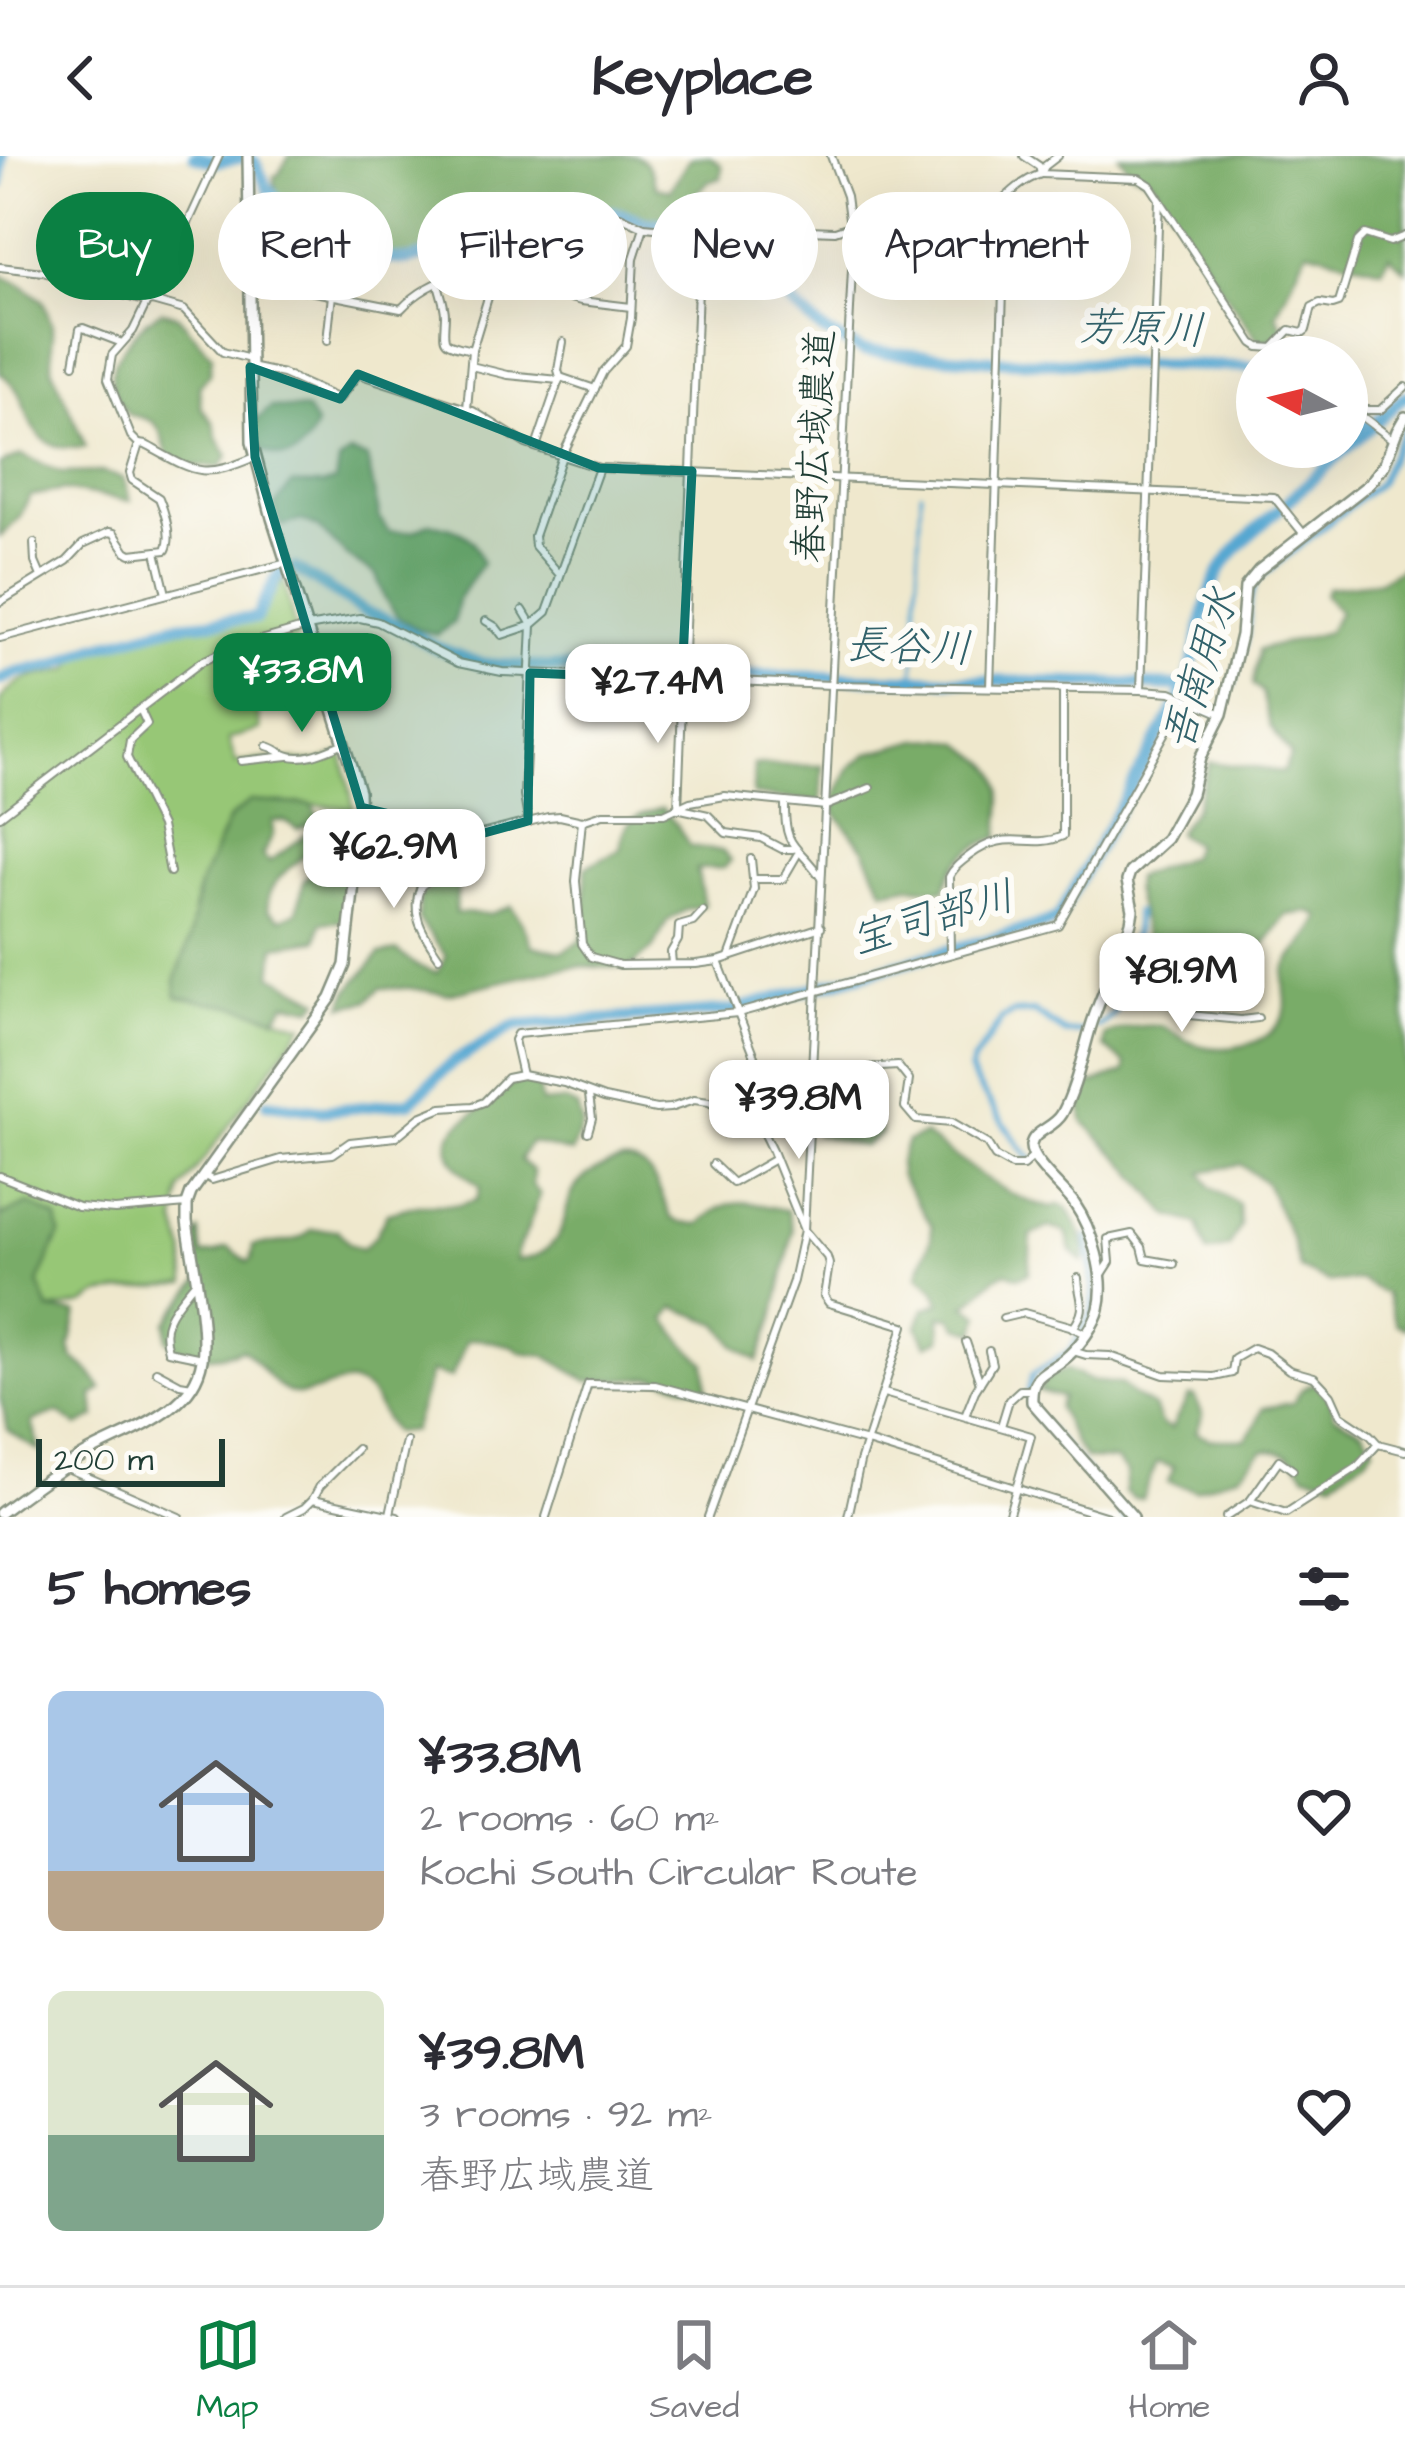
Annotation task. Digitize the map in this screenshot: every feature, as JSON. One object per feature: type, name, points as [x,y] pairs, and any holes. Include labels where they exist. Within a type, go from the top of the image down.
[{"type":"main road","points":[[248,156],[248,192]]},
{"type":"main road","points":[[0,1513],[64,1467],[164,1414],[192,1386],[203,1344],[188,1204],[191,1193],[313,1025],[339,984],[345,965],[361,807],[355,771],[255,457],[250,420],[249,300]]},
{"type":"main road","points":[[1133,1517],[1034,1406],[1029,1389],[1041,1374],[1073,1352],[1079,1331],[1099,1311],[1094,1240],[1061,1186],[1030,1160],[1031,1147],[1035,1136],[1054,1126],[1063,1112],[1091,1025],[1116,972],[1133,910],[1127,881],[1130,872],[1166,838],[1190,794],[1200,758],[1222,714],[1241,635],[1245,587],[1259,570],[1370,484],[1384,465],[1405,417]]},
{"type":"street","name":"春野広域農道","points":[[831,156],[844,192]]},
{"type":"street","points":[[1024,156],[1039,166],[1041,174]]},
{"type":"street","points":[[1041,174],[1058,156]]},
{"type":"street","points":[[217,160],[149,302],[110,360],[108,380],[131,436],[139,444],[191,470],[205,472],[255,457]]},
{"type":"street","points":[[1010,192],[1041,174],[1139,178],[1160,198],[1248,336]]},
{"type":"street","points":[[1141,686],[1160,198]]},
{"type":"street","points":[[627,220],[651,227]]},
{"type":"street","points":[[560,575],[535,546],[534,536],[562,456],[603,372],[626,346],[634,258],[644,227]]},
{"type":"street","points":[[1284,336],[1290,330],[1306,330],[1312,307],[1339,304],[1358,241],[1365,234],[1390,242],[1405,236]]},
{"type":"street","points":[[0,267],[43,272],[178,307],[223,352],[339,399],[358,374],[467,409],[514,438],[599,468],[1274,497],[1305,535]]},
{"type":"street","points":[[357,300],[401,309],[417,294]]},
{"type":"street","points":[[327,341],[331,300]]},
{"type":"street","points":[[442,300],[442,335],[451,344],[472,350]]},
{"type":"street","points":[[467,409],[472,350],[490,300]]},
{"type":"street","points":[[574,300],[632,307]]},
{"type":"street","points":[[678,809],[698,300]]},
{"type":"street","name":"春野広域農道","points":[[708,1517],[793,1281],[804,1230],[849,300]]},
{"type":"street","points":[[990,687],[1003,300]]},
{"type":"street","points":[[74,364],[80,329],[122,343]]},
{"type":"street","points":[[536,447],[560,379],[563,342]]},
{"type":"street","points":[[471,366],[595,389]]},
{"type":"street","points":[[1368,410],[1380,410],[1405,387]]},
{"type":"street","points":[[1368,419],[1394,440]]},
{"type":"street","points":[[0,602],[67,560],[83,544],[109,532],[130,554],[166,550],[170,537],[159,498],[132,480],[130,473],[139,444]]},
{"type":"street","points":[[486,621],[502,635],[532,625],[547,612],[599,468]]},
{"type":"street","points":[[34,544],[41,576]]},
{"type":"street","points":[[156,552],[166,594]]},
{"type":"street","points":[[0,638],[287,563]]},
{"type":"street","points":[[523,610],[532,625],[524,796],[529,821]]},
{"type":"street","points":[[0,816],[216,653],[345,618],[369,619],[458,663],[502,672],[682,675],[831,685],[1141,686],[1222,714]]},
{"type":"street","points":[[272,682],[298,684],[332,700]]},
{"type":"street","points":[[950,954],[949,877],[953,869],[984,844],[1063,836],[1063,689]]},
{"type":"street","points":[[522,1075],[514,1040],[518,1034],[738,1013],[817,987],[1058,925],[1180,698]]},
{"type":"street","points":[[140,709],[147,724],[130,740],[127,757],[160,826],[170,872]]},
{"type":"street","points":[[241,761],[320,753],[346,743]]},
{"type":"street","points":[[267,746],[288,756]]},
{"type":"street","points":[[361,807],[477,835],[560,816],[582,820],[603,814],[664,814],[690,802],[724,796],[826,806],[869,788]]},
{"type":"street","points":[[754,879],[783,879],[795,852],[784,821],[785,802]]},
{"type":"street","points":[[678,809],[708,815],[726,833],[761,838],[795,852],[812,862],[823,881]]},
{"type":"street","points":[[582,820],[577,881],[582,944],[591,957],[620,965],[718,961],[821,927]]},
{"type":"street","points":[[354,878],[388,880],[422,872],[461,878],[477,835]]},
{"type":"street","points":[[729,957],[754,889],[751,859]]},
{"type":"street","points":[[437,875],[422,886],[415,909],[416,920],[439,957]]},
{"type":"street","points":[[672,964],[679,926],[693,922],[703,911]]},
{"type":"street","points":[[203,1175],[212,1180],[280,1159],[333,1154],[350,1142],[396,1138],[420,1117],[442,1108],[484,1102],[507,1078],[522,1075],[656,1108],[694,1100],[730,1114],[753,1112],[763,1098],[763,1077],[718,961]]},
{"type":"street","points":[[1116,972],[1138,978],[1190,1016],[1258,1018]]},
{"type":"street","points":[[763,1077],[898,1066],[909,1080],[905,1107],[916,1120],[951,1123],[987,1144],[1011,1166],[1030,1160]]},
{"type":"street","points":[[587,1132],[592,1118],[589,1092]]},
{"type":"street","points":[[753,1112],[804,1230],[827,1257],[824,1296],[829,1303],[904,1326],[860,1462],[848,1517]]},
{"type":"street","points":[[713,1164],[734,1183],[775,1159]]},
{"type":"street","points":[[0,1176],[78,1207],[130,1210],[188,1204]]},
{"type":"street","points":[[1099,1279],[1110,1262],[1108,1239],[1132,1234],[1145,1259],[1174,1264]]},
{"type":"street","points":[[1003,1318],[1024,1313],[1079,1331],[1083,1304],[1078,1278]]},
{"type":"street","points":[[168,1351],[166,1320],[195,1282]]},
{"type":"street","points":[[966,1342],[980,1383]]},
{"type":"street","points":[[157,1347],[202,1358]]},
{"type":"street","points":[[1073,1352],[1109,1356],[1163,1376],[1214,1377],[1232,1373],[1234,1359],[1252,1348],[1289,1370],[1314,1377],[1331,1395],[1340,1415],[1378,1444],[1405,1451]]},
{"type":"street","points":[[965,1416],[992,1364],[989,1351]]},
{"type":"street","points":[[156,1372],[192,1386]]},
{"type":"street","points":[[546,1517],[588,1384],[656,1385],[748,1406],[1108,1517]]},
{"type":"street","points":[[1001,1426],[1009,1400],[1019,1390],[1029,1389]]},
{"type":"street","points":[[884,1393],[1030,1436],[1008,1517]]},
{"type":"street","points":[[313,1499],[392,1516],[406,1441]]},
{"type":"street","points":[[1250,1501],[1286,1515],[1356,1468],[1378,1444]]},
{"type":"street","points":[[286,1517],[304,1508],[357,1449]]},
{"type":"street","points":[[1226,1517],[1250,1501],[1279,1460],[1292,1470]]},
{"type":"street","points":[[64,1467],[179,1517]]},
{"type":"highlighted area","points":[[250,367],[340,399],[358,374],[599,468],[692,471],[682,679],[530,673],[528,821],[477,835],[361,807],[255,457]]},
{"type":"green space","points":[[289,156],[634,156],[646,164],[656,187],[670,190],[690,158],[710,156],[722,166],[721,178],[698,192],[651,192],[651,220],[627,214],[627,192],[417,192],[417,260],[408,262],[393,261],[393,192],[276,192],[274,176]]},
{"type":"green space","points":[[1119,156],[1405,156],[1405,270],[1389,255],[1382,269],[1307,250],[1276,314],[1284,329],[1279,336],[1255,336],[1153,181],[1132,172]]},
{"type":"green space","points":[[0,275],[43,301],[52,325],[52,369],[86,447],[57,446],[40,436],[17,391],[0,372]]},
{"type":"green space","points":[[162,311],[178,316],[212,355],[210,374],[199,386],[201,407],[228,456],[220,467],[186,465],[168,456],[157,426],[129,415],[116,394],[112,375],[118,356],[143,325]]},
{"type":"green space","points":[[271,407],[307,410],[316,425],[301,450],[288,457],[261,449],[253,424]]},
{"type":"green space","points":[[350,453],[367,458],[380,519],[389,532],[441,525],[464,534],[478,552],[482,563],[458,599],[454,622],[437,635],[398,617],[385,600],[376,575],[348,557],[318,527],[301,520],[282,526],[274,507],[292,484],[336,481],[339,462]]},
{"type":"green space","points":[[22,455],[62,473],[102,472],[123,478],[131,501],[63,490],[30,496],[19,518],[0,537],[0,464]]},
{"type":"green space","points":[[1405,565],[1405,1328],[1396,1324],[1386,1294],[1360,1280],[1329,1282],[1300,1269],[1292,1239],[1265,1182],[1240,1164],[1202,1172],[1210,1187],[1239,1205],[1240,1226],[1229,1247],[1207,1253],[1198,1224],[1169,1216],[1083,1121],[1080,1088],[1125,1072],[1126,1064],[1104,1047],[1105,1036],[1117,1031],[1159,1026],[1192,1043],[1230,1048],[1266,1036],[1283,1017],[1285,971],[1320,916],[1309,912],[1286,915],[1252,962],[1241,990],[1170,943],[1146,938],[1135,877],[1189,857],[1195,845],[1177,833],[1195,807],[1210,762],[1283,772],[1291,755],[1270,726],[1262,692],[1253,685],[1259,650],[1328,632],[1339,612],[1324,594],[1327,588],[1380,581]]},
{"type":"green space","points":[[283,577],[297,639],[251,653],[270,682],[257,709],[260,730],[228,739],[236,763],[319,761],[342,753],[354,809],[298,803],[229,818],[197,893],[183,963],[236,1006],[303,1025],[181,1190],[176,1222],[185,1252],[186,1284],[100,1294],[84,1304],[49,1310],[38,1283],[60,1234],[3,1214],[0,1217],[0,700],[24,680],[70,669],[78,655],[176,628],[259,621]]},
{"type":"green space","points":[[942,739],[962,743],[998,777],[1002,796],[999,837],[964,856],[951,871],[945,890],[908,886],[884,891],[864,849],[835,813],[835,797],[850,767],[869,753]]},
{"type":"green space","points":[[754,765],[823,766],[821,802],[753,795]]},
{"type":"green space","points":[[250,801],[313,805],[318,816],[311,825],[297,829],[285,821],[272,821],[273,835],[262,855],[269,862],[321,824],[338,832],[273,886],[268,910],[281,919],[297,912],[304,881],[352,832],[343,921],[321,923],[317,940],[275,946],[272,975],[319,1000],[313,1008],[286,1003],[276,1017],[177,997],[175,981],[189,942],[199,886],[229,819]]},
{"type":"green space","points":[[662,808],[690,846],[722,851],[731,860],[724,868],[697,869],[704,905],[667,921],[655,946],[630,968],[556,969],[447,994],[381,988],[367,1001],[343,1006],[348,991],[380,954],[397,951],[437,973],[446,956],[419,920],[420,895],[445,880],[458,884],[455,913],[490,914],[511,906],[532,946],[562,952],[581,941],[586,867],[620,849],[632,820]]},
{"type":"green space","points":[[524,1079],[538,1084],[541,1103],[564,1101],[577,1107],[582,1125],[572,1153],[530,1142],[520,1160],[533,1171],[532,1185],[540,1194],[516,1260],[552,1244],[577,1185],[616,1162],[629,1160],[648,1171],[671,1218],[681,1223],[700,1224],[722,1207],[740,1202],[787,1210],[793,1231],[774,1318],[758,1361],[736,1346],[719,1324],[675,1307],[666,1319],[705,1363],[707,1389],[656,1377],[588,1381],[544,1355],[467,1340],[451,1378],[431,1372],[412,1431],[394,1433],[372,1395],[358,1384],[294,1394],[278,1386],[242,1349],[202,1356],[183,1351],[167,1339],[167,1322],[200,1280],[193,1238],[199,1232],[202,1255],[228,1247],[248,1262],[253,1246],[291,1241],[311,1230],[338,1230],[349,1244],[362,1249],[387,1213],[476,1200],[480,1188],[451,1156],[451,1136],[464,1120]]},
{"type":"green space","points":[[827,1081],[867,1085],[881,1133],[863,1146],[816,1134],[816,1087]]},
{"type":"green space","points":[[924,1135],[1016,1196],[1051,1208],[1066,1207],[1084,1248],[1083,1262],[1071,1251],[1066,1232],[1049,1227],[1031,1236],[1029,1273],[1001,1275],[965,1305],[980,1315],[976,1332],[940,1316],[941,1339],[927,1345],[918,1327],[924,1309],[941,1303],[918,1274],[932,1226],[900,1175],[899,1162],[907,1141]]},
{"type":"green space","points":[[29,1204],[57,1218],[60,1234],[38,1283],[49,1310],[77,1313],[70,1347],[73,1358],[102,1389],[93,1395],[95,1417],[77,1426],[58,1412],[32,1422],[40,1452],[8,1430],[0,1396],[0,1217]]},
{"type":"green space","points":[[1066,1369],[1091,1381],[1121,1384],[1154,1407],[1161,1424],[1171,1429],[1189,1396],[1194,1396],[1203,1415],[1196,1432],[1210,1439],[1246,1439],[1263,1408],[1293,1403],[1302,1389],[1314,1383],[1330,1399],[1334,1415],[1363,1431],[1374,1447],[1333,1480],[1306,1474],[1283,1452],[1263,1450],[1239,1474],[1195,1490],[1168,1482],[1174,1467],[1157,1462],[1142,1498],[1134,1498],[1125,1492],[1127,1472],[1115,1460],[1086,1459],[1075,1444],[1058,1408],[1062,1397],[1039,1391],[1047,1377]]},
{"type":"waterway","name":"芳原川","points":[[0,184],[2,156]]},
{"type":"waterway","name":"芳原川","points":[[194,156],[214,162],[240,158]]},
{"type":"waterway","name":"芳原川","points":[[250,161],[288,214],[322,228],[352,252],[375,258],[409,260],[456,247],[532,245],[582,215],[614,212],[716,237],[823,331],[863,351],[1008,361],[1236,366]]},
{"type":"waterway","name":"宝司部川","points":[[267,1104],[322,1111],[410,1102],[453,1062],[514,1026],[734,1010],[1058,918],[1184,692],[1208,600],[1223,566],[1251,534],[1405,396]]},
{"type":"waterway","name":"吾南用水","points":[[1234,684],[1247,636],[1250,599],[1259,578],[1379,483],[1405,426]]},
{"type":"waterway","points":[[914,680],[921,492]]},
{"type":"waterway","name":"長谷川","points":[[295,568],[365,612],[482,664],[1176,686],[1184,692]]},
{"type":"waterway","name":"長谷川","points":[[0,680],[175,625],[256,618],[280,571]]},
{"type":"waterway","name":"吾南用水","points":[[1123,956],[1135,934],[1136,912]]},
{"type":"waterway","name":"吾南用水","points":[[1098,1027],[1117,1008],[1119,968]]},
{"type":"waterway","name":"吾南用水","points":[[1031,1159],[973,1078],[973,1062],[1002,1019],[1013,1013],[1034,1012],[1066,1033],[1086,1032]]},
{"type":"waterway","name":"吾南用水","points":[[1088,1237],[1093,1310],[1071,1350],[1032,1375],[1028,1394],[1033,1413],[1126,1517]]}]
